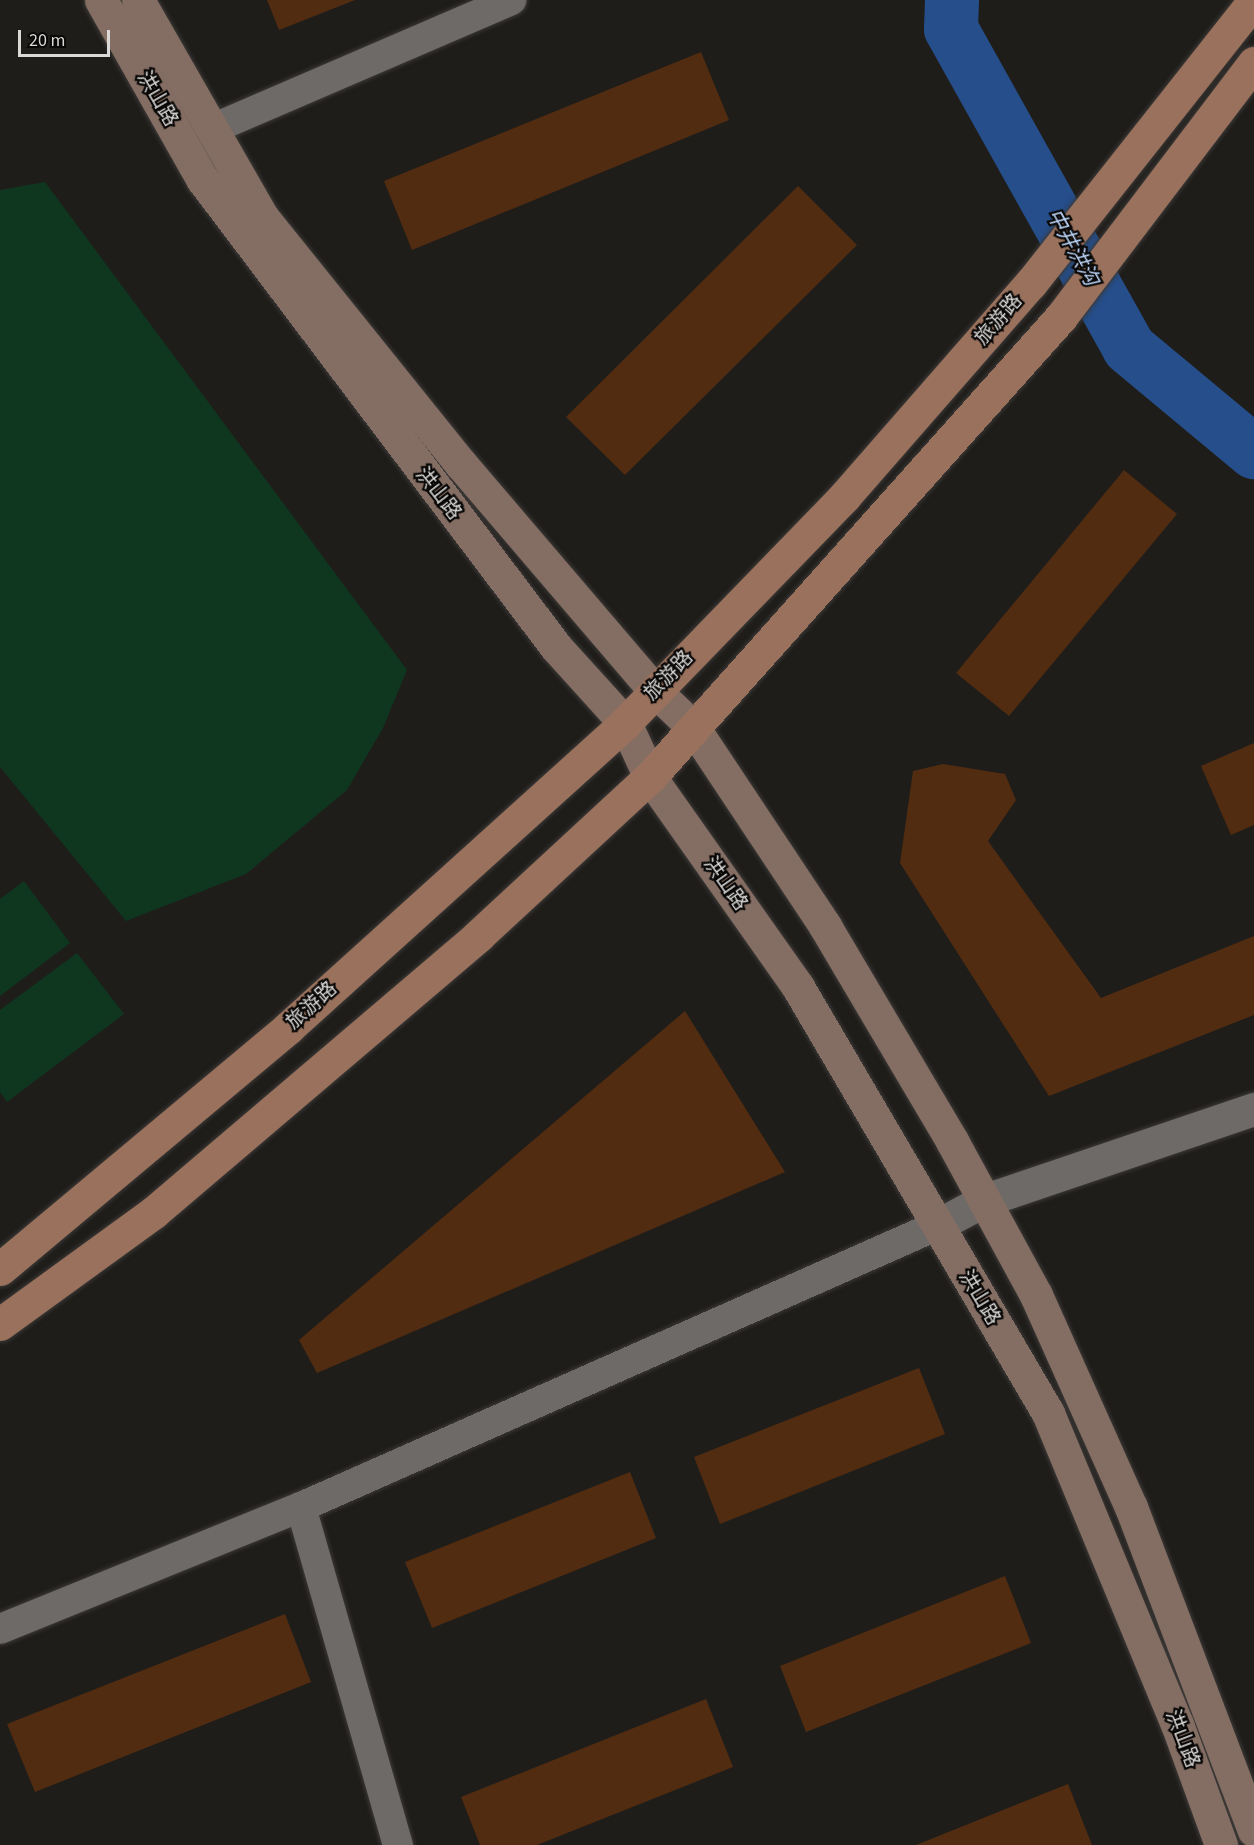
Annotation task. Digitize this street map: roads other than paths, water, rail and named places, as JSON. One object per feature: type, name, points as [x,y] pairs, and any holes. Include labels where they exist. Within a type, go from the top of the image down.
[{"type":"main road","name":"洪山路","points":[[101,0],[203,180],[556,647],[625,723],[650,777],[798,987],[936,1226],[1048,1413],[1177,1724],[1221,1845]]},
{"type":"main road","name":"洪山路","points":[[138,0],[263,218],[461,464],[654,690],[693,728],[825,926],[984,1200],[1036,1295],[1131,1508],[1254,1830]]},
{"type":"main road","name":"旅游路","points":[[0,1269],[289,1027],[625,723],[654,690],[844,497],[1031,283],[1254,1]]},
{"type":"main road","points":[[0,1324],[154,1212],[478,936],[650,777],[1061,318],[1254,63]]},
{"type":"street","points":[[212,129],[511,0]]},
{"type":"street","points":[[0,1629],[301,1507],[936,1226],[984,1200],[1254,1109]]},
{"type":"street","points":[[301,1507],[398,1845]]},
{"type":"waterway","name":"中井洪沟","points":[[952,0],[951,29],[1129,348],[1254,452]]}]
